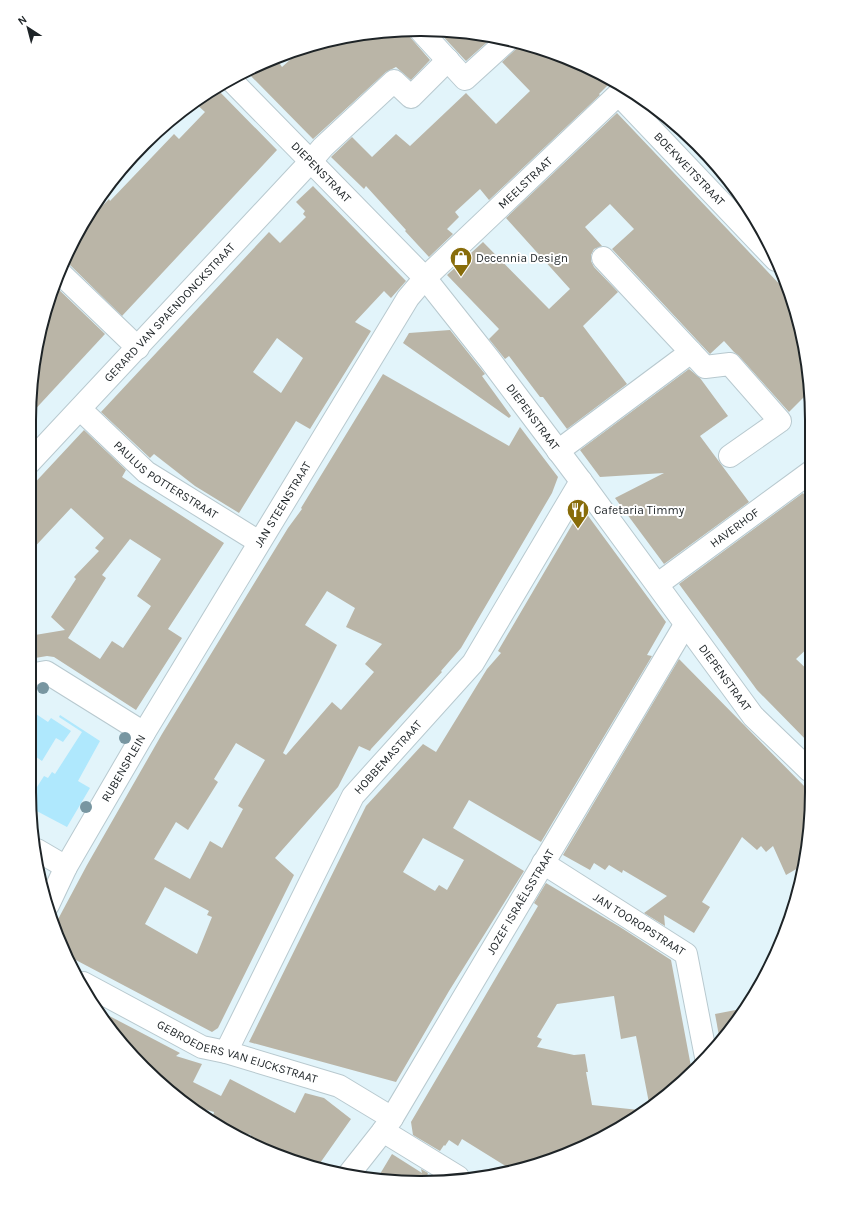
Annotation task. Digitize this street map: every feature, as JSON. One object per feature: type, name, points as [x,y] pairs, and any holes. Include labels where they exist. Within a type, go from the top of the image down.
[{"type":"street","points":[[428,36],[466,79],[503,45]]},
{"type":"street","name":"GERARD VAN SPAENDONCKSTRAAT","points":[[36,456],[323,147],[394,81],[411,97],[448,60]]},
{"type":"street","name":"DIEPENSTRAAT","points":[[235,84],[425,278],[490,360],[581,481],[658,584],[685,625],[753,716],[805,766]]},
{"type":"street","name":"MEELSTRAAT","points":[[425,278],[620,93]]},
{"type":"street","name":"BOEKWEITSTRAAT","points":[[627,97],[762,245]]},
{"type":"street","points":[[604,258],[705,367],[730,364],[780,421],[730,456]]},
{"type":"street","points":[[64,277],[138,348]]},
{"type":"street","name":"JAN STEENSTRAAT","points":[[144,733],[404,304],[425,278]]},
{"type":"street","points":[[558,451],[691,352]]},
{"type":"street","name":"PAULUS POTTERSTRAAT","points":[[80,409],[146,472],[260,542]]},
{"type":"street","name":"HAVERHOF","points":[[658,584],[805,476]]},
{"type":"street","name":"HOBBEMASTRAAT","points":[[226,1052],[353,796],[473,663],[581,481]]},
{"type":"street","name":"JOZEF ISRAËLSSTRAAT","points":[[352,1170],[387,1124],[685,625]]},
{"type":"street","name":"RUBENSPLEIN","points":[[36,674],[46,672],[144,733],[66,867],[51,898]]},
{"type":"street","points":[[41,852],[66,867]]},
{"type":"street","name":"JAN TOOROPSTRAAT","points":[[543,863],[686,954],[705,1050]]},
{"type":"street","name":"GEBROEDERS VAN EIJCKSTRAAT","points":[[89,985],[202,1047],[226,1052],[339,1086],[454,1174]]},
{"type":"shaded area","points":[[36,714],[48,722],[51,718],[71,731],[63,742],[56,738],[42,761],[36,757]]},
{"type":"shaded area","points":[[60,715],[100,741],[78,781],[90,788],[67,827],[37,811],[36,789],[44,776],[48,778],[52,772],[55,774],[82,732],[59,717]]},
{"type":"building","points":[[410,36],[430,60],[411,80],[396,67],[386,72],[313,139],[251,76],[279,63],[282,67],[292,58],[321,49],[345,43],[395,37]]},
{"type":"building","points":[[444,37],[488,42],[466,61]]},
{"type":"building","points":[[516,49],[544,56],[568,65],[608,85],[599,94],[600,95],[489,200],[480,189],[455,212],[459,217],[447,229],[453,234],[429,257],[366,186],[364,189],[331,157],[352,137],[372,157],[396,134],[410,146],[466,93],[496,124],[530,91],[502,62]]},
{"type":"building","points":[[221,93],[277,150],[122,316],[69,264],[101,208],[109,199],[110,201],[174,134],[179,139],[205,112],[199,106]]},
{"type":"building","points":[[617,113],[781,285],[798,345],[804,397],[789,412],[724,341],[710,354],[612,249],[634,229],[610,204],[585,227],[602,246],[594,249],[591,255],[591,261],[594,267],[618,292],[583,326],[627,384],[567,429],[543,397],[540,397],[509,356],[505,359],[489,339],[499,329],[447,275],[483,242],[549,309],[570,289],[506,218]]},
{"type":"building","points":[[313,186],[406,281],[391,298],[384,291],[355,322],[371,331],[310,429],[296,421],[239,513],[195,486],[154,454],[150,458],[101,412],[269,232],[280,243],[306,217],[303,214],[305,211],[296,202]],"holes":[[[277,338],[303,358],[281,393],[253,372]]]},
{"type":"building","points":[[59,290],[105,334],[36,408],[39,370],[43,345]]},
{"type":"building","points":[[450,330],[485,374],[482,376],[511,416],[509,418],[403,343],[409,333]]},
{"type":"building","points":[[689,369],[700,378],[728,416],[700,436],[749,502],[664,564],[615,498],[664,473],[600,477],[580,450]]},
{"type":"building","points":[[383,374],[509,446],[520,427],[558,477],[552,493],[461,648],[441,671],[442,672],[370,751],[359,746],[338,787],[275,858],[294,875],[218,1028],[212,1032],[75,959],[58,920],[87,865],[162,734],[288,528],[302,509],[301,508]],"holes":[[[327,591],[355,608],[346,627],[382,644],[365,664],[374,672],[341,710],[332,702],[286,755],[283,753],[337,645],[305,625]],[[236,743],[265,760],[238,806],[243,809],[222,848],[210,841],[190,879],[154,859],[176,822],[188,830],[218,782],[214,779]],[[165,887],[209,911],[207,915],[212,917],[197,954],[145,924]]]},
{"type":"building","points":[[84,430],[126,470],[122,477],[224,543],[168,629],[182,638],[136,710],[54,657],[47,656],[36,658],[36,635],[65,630],[51,617],[76,579],[74,577],[99,551],[95,548],[104,538],[71,508],[36,546],[36,481]],"holes":[[[130,539],[161,559],[137,596],[151,606],[123,648],[112,641],[100,659],[68,638],[106,578],[102,575]]]},
{"type":"building","points":[[803,493],[805,496],[805,651],[796,659],[805,667],[805,739],[757,690],[679,584]]},
{"type":"building","points":[[586,513],[666,622],[647,655],[652,656],[541,842],[469,800],[453,828],[524,871],[449,991],[396,1082],[249,1042],[366,806],[423,744],[436,752],[487,669],[501,653],[498,651],[576,518]],"holes":[[[423,838],[464,860],[447,890],[439,885],[435,891],[403,872]]]},
{"type":"building","points":[[679,659],[805,787],[802,842],[798,868],[786,875],[773,846],[766,852],[761,846],[757,850],[742,837],[702,902],[710,907],[694,933],[664,915],[665,926],[644,913],[667,896],[623,870],[622,873],[609,865],[605,870],[594,863],[590,870],[563,855]]},
{"type":"building","points":[[546,883],[620,927],[671,960],[691,1064],[674,1081],[649,1101],[636,1036],[621,1039],[614,996],[557,1004],[537,1037],[542,1039],[537,1047],[574,1055],[585,1054],[588,1072],[586,1072],[592,1105],[636,1110],[613,1124],[568,1147],[544,1156],[506,1166],[462,1139],[458,1146],[449,1140],[440,1151],[413,1135],[411,1122],[538,906],[534,903]]},
{"type":"building","points":[[737,1010],[719,1035],[715,1014]]},
{"type":"building","points":[[108,1015],[180,1053],[176,1056],[202,1064],[193,1082],[221,1096],[230,1079],[295,1113],[305,1093],[324,1098],[351,1119],[320,1163],[273,1147],[228,1124],[213,1115],[214,1112],[204,1109],[186,1097],[167,1081],[131,1045]]},
{"type":"building","points":[[392,1154],[422,1173],[421,1169],[428,1173],[427,1176],[420,1176],[380,1174]]},
{"type":"place","name":"Decennia Design","points":[[461,278]]},
{"type":"place","name":"Cafetaria Timmy","points":[[578,530]]}]
